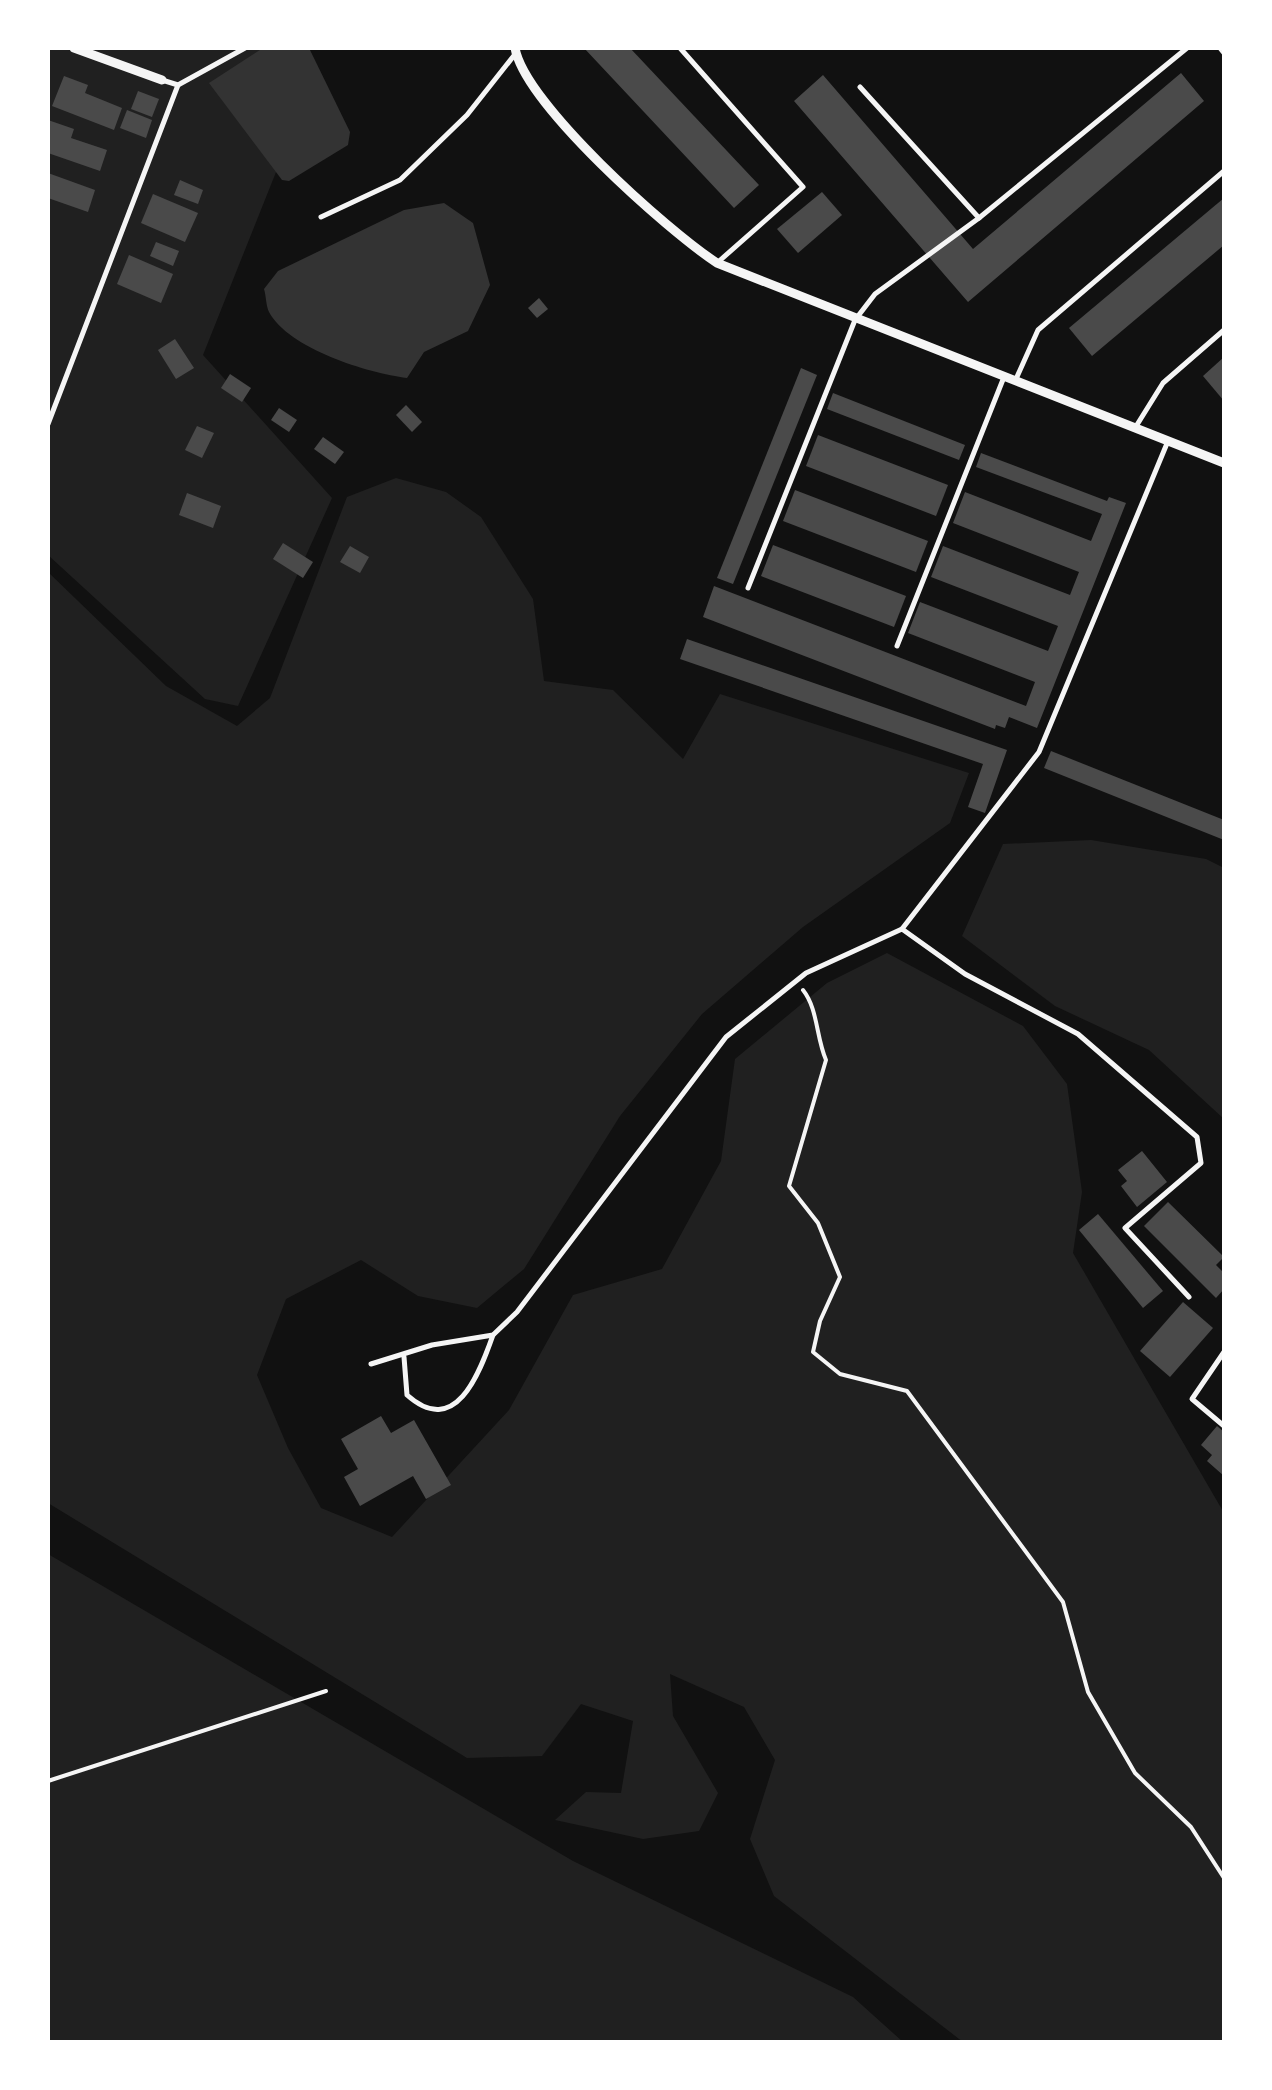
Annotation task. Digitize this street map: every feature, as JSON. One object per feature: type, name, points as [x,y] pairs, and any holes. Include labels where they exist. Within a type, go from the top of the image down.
[{"type":"street","points":[[74,48],[162,80]]},
{"type":"street","points":[[515,50],[518,64],[578,140],[692,246],[718,263],[1224,462]]},
{"type":"lane","points":[[48,424],[178,85],[245,48]]},
{"type":"lane","points":[[680,48],[803,187],[718,263]]},
{"type":"lane","points":[[748,588],[855,320],[875,294],[979,218],[1186,48]]},
{"type":"lane","points":[[322,217],[400,180],[467,115],[515,50]]},
{"type":"lane","points":[[162,80],[178,85]]},
{"type":"lane","points":[[860,87],[979,218]]},
{"type":"lane","points":[[1015,382],[1038,330],[1224,170]]},
{"type":"lane","points":[[1135,428],[1162,382],[1224,330]]},
{"type":"lane","points":[[897,646],[1004,378]]},
{"type":"lane","points":[[404,1358],[407,1395],[423,1409],[442,1410],[462,1400],[492,1335],[516,1312],[726,1037],[795,981],[902,929],[1039,752],[1168,441]]},
{"type":"lane","points":[[902,929],[966,974],[1078,1034],[1197,1137],[1201,1163],[1126,1228],[1190,1297]]},
{"type":"lane","points":[[372,1364],[404,1358],[432,1346],[492,1335]]},
{"type":"lane","points":[[1224,1352],[1192,1399],[1224,1426]]},
{"type":"path","points":[[795,981],[812,1002],[816,1037],[826,1060],[788,1186],[818,1224],[840,1277],[820,1321],[813,1352],[840,1374],[907,1390],[1063,1602],[1088,1692],[1135,1773],[1191,1827],[1224,1878]]},
{"type":"path","points":[[48,1781],[326,1691]]},
{"type":"shaded area","points":[[48,48],[295,48],[286,147],[203,355],[332,498],[238,706],[205,699],[48,555]]},
{"type":"shaded area","points":[[263,48],[309,48],[350,132],[348,145],[289,181],[282,180],[209,83]]},
{"type":"shaded area","points":[[444,203],[473,223],[490,285],[468,331],[424,352],[407,378],[351,365],[311,348],[279,325],[269,312],[264,289],[278,271],[404,210]]},
{"type":"shaded area","points":[[396,478],[446,492],[481,517],[533,599],[544,681],[613,690],[683,759],[720,694],[969,773],[950,823],[803,927],[702,1014],[620,1116],[524,1269],[477,1308],[418,1296],[361,1260],[286,1299],[257,1375],[288,1448],[321,1508],[392,1537],[509,1410],[573,1295],[662,1269],[721,1161],[735,1059],[827,983],[887,953],[1023,1026],[1067,1084],[1082,1192],[1073,1253],[1224,1513],[1224,2042],[963,2042],[774,1896],[750,1839],[775,1760],[744,1707],[670,1674],[673,1716],[718,1793],[699,1831],[643,1839],[555,1820],[586,1792],[621,1793],[633,1721],[581,1704],[542,1756],[467,1758],[48,1503],[48,572],[166,686],[237,726],[270,698],[347,497]]},
{"type":"shaded area","points":[[1091,840],[1206,859],[1224,868],[1224,1119],[1149,1050],[1055,1006],[962,936],[1003,844]]},
{"type":"shaded area","points":[[48,1554],[573,1861],[853,1997],[903,2042],[48,2042]]},
{"type":"building","points":[[584,48],[630,48],[759,185],[734,208]]},
{"type":"building","points":[[1181,73],[1204,101],[968,302],[794,101],[823,75],[973,249]]},
{"type":"building","points":[[64,76],[88,85],[85,93],[122,108],[114,130],[52,106]]},
{"type":"building","points":[[138,91],[159,99],[152,117],[131,109]]},
{"type":"building","points":[[127,110],[152,120],[146,138],[120,128]]},
{"type":"building","points":[[48,120],[74,129],[71,138],[107,150],[100,171],[48,153]]},
{"type":"building","points":[[48,173],[95,190],[88,212],[48,198]]},
{"type":"building","points":[[180,180],[203,190],[198,204],[174,195]]},
{"type":"building","points":[[822,192],[842,215],[798,253],[777,229]]},
{"type":"building","points":[[153,194],[198,213],[185,242],[141,223]]},
{"type":"building","points":[[1224,198],[1224,245],[1092,356],[1069,328]]},
{"type":"building","points":[[156,242],[179,251],[173,266],[150,256]]},
{"type":"building","points":[[129,255],[173,274],[161,303],[117,284]]},
{"type":"building","points":[[539,298],[548,309],[537,318],[528,308]]},
{"type":"building","points":[[175,339],[194,368],[176,379],[158,350]]},
{"type":"building","points":[[1224,357],[1224,401],[1203,376]]},
{"type":"building","points":[[801,368],[817,375],[733,584],[717,578]]},
{"type":"building","points":[[230,374],[251,388],[242,402],[221,388]]},
{"type":"building","points":[[833,393],[965,445],[959,460],[827,409]]},
{"type":"building","points":[[406,405],[422,422],[412,432],[396,415]]},
{"type":"building","points":[[279,408],[297,420],[289,432],[271,420]]},
{"type":"building","points":[[197,426],[214,433],[202,458],[185,450]]},
{"type":"building","points":[[818,435],[948,485],[936,516],[806,466]]},
{"type":"building","points":[[323,437],[344,452],[335,464],[314,449]]},
{"type":"building","points":[[981,453],[1107,501],[1109,497],[1126,503],[1037,728],[1009,717],[1005,728],[996,725],[995,729],[703,617],[714,586],[1026,706],[1035,682],[908,633],[920,602],[1048,651],[1058,626],[931,577],[943,546],[1070,595],[1079,572],[953,523],[965,492],[1091,541],[1102,514],[976,467]]},
{"type":"building","points":[[795,490],[928,541],[916,572],[783,521]]},
{"type":"building","points":[[187,493],[221,506],[213,528],[179,515]]},
{"type":"building","points":[[283,543],[313,562],[303,578],[273,559]]},
{"type":"building","points":[[773,545],[906,596],[894,627],[761,576]]},
{"type":"building","points":[[350,546],[369,557],[360,573],[340,562]]},
{"type":"building","points":[[687,639],[1007,750],[985,813],[968,807],[983,764],[680,659]]},
{"type":"building","points":[[1051,751],[1224,820],[1224,840],[1044,768]]},
{"type":"building","points":[[1142,1151],[1167,1182],[1137,1207],[1121,1186],[1127,1181],[1118,1170]]},
{"type":"building","points":[[1168,1202],[1224,1257],[1216,1265],[1224,1273],[1224,1289],[1216,1298],[1144,1226]]},
{"type":"building","points":[[1098,1214],[1163,1291],[1143,1308],[1079,1230]]},
{"type":"building","points":[[1183,1302],[1213,1328],[1170,1377],[1140,1351]]},
{"type":"building","points":[[381,1416],[391,1433],[414,1420],[451,1485],[426,1499],[413,1476],[360,1506],[344,1477],[358,1469],[341,1439]]},
{"type":"building","points":[[1217,1426],[1224,1432],[1224,1476],[1207,1461],[1212,1455],[1201,1445]]}]
